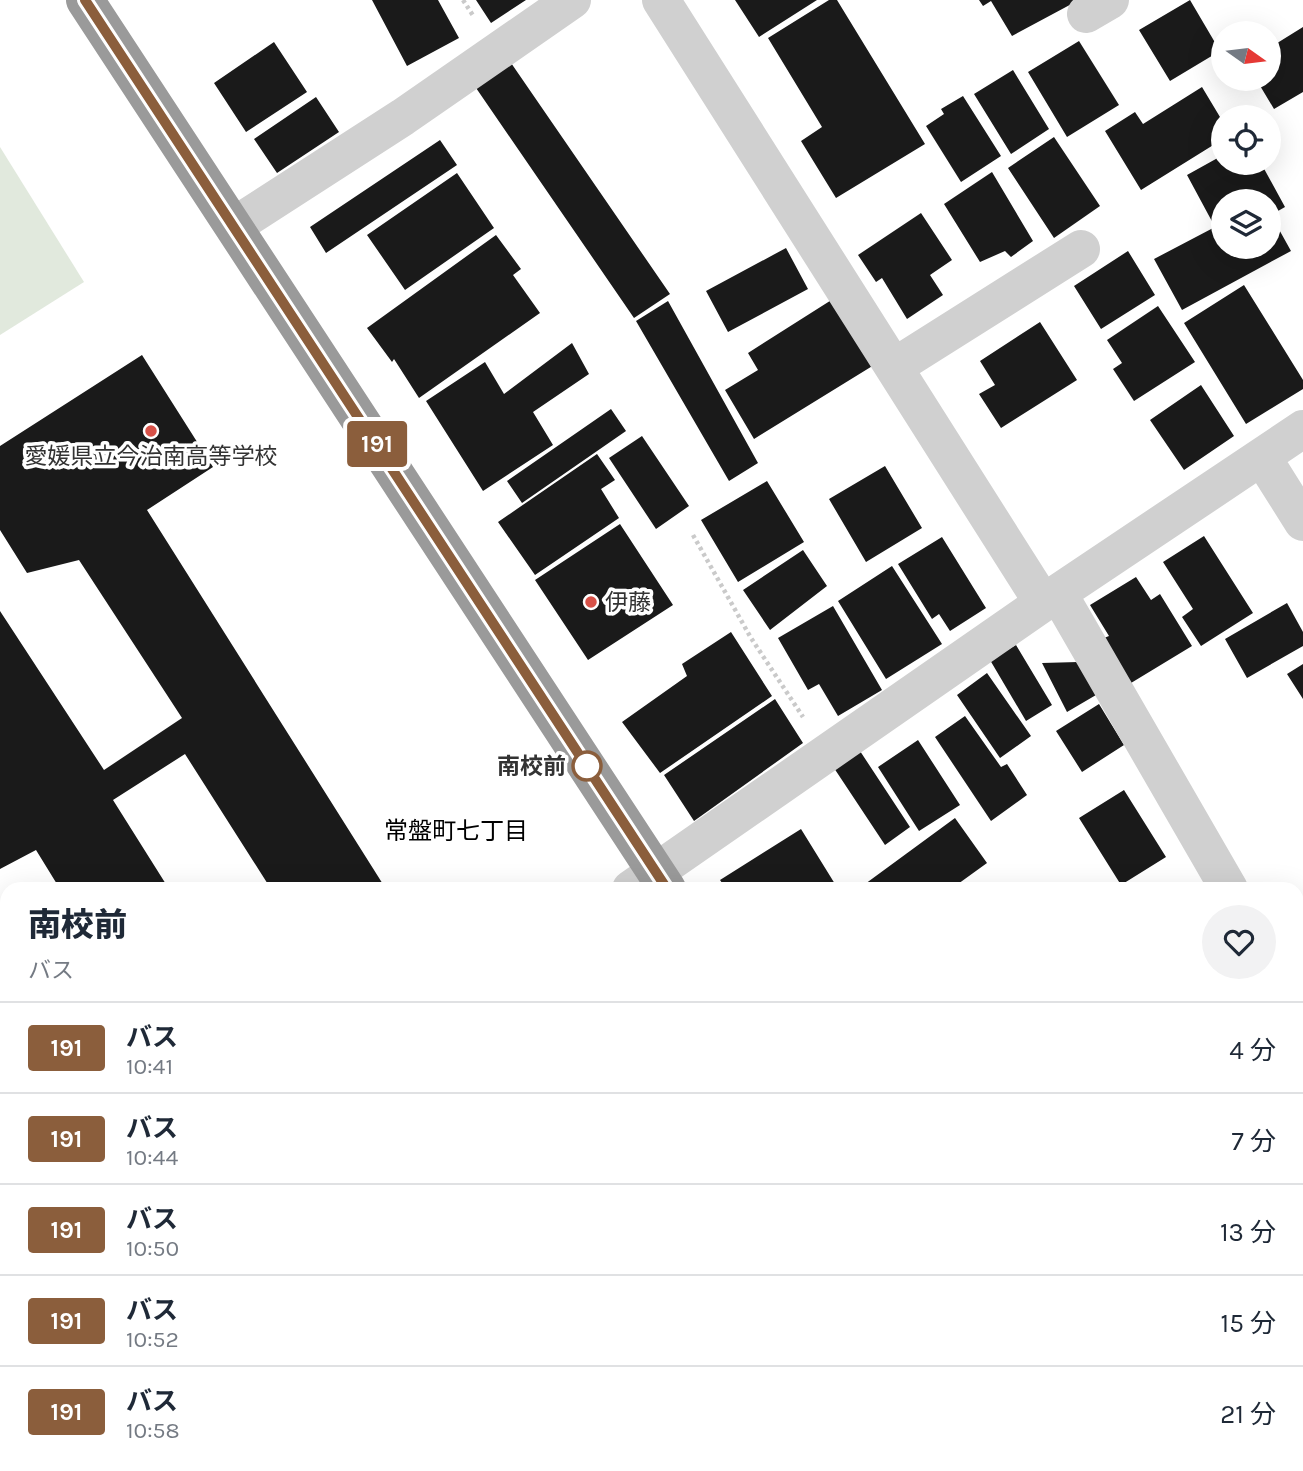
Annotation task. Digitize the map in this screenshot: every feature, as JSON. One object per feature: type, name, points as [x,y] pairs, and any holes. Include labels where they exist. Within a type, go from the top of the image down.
[{"type":"highway","points":[[85,0],[234,226],[650,882]]},
{"type":"street","points":[[234,226],[403,117],[572,0]]},
{"type":"street","points":[[661,0],[894,367],[1051,598],[1225,882]]},
{"type":"street","points":[[894,367],[1082,249]]},
{"type":"street","points":[[652,882],[827,753],[1303,429]]},
{"type":"street","points":[[1262,457],[1303,522]]},
{"type":"path","points":[[693,535],[751,638],[827,753]]},
{"type":"shaded area","points":[[0,147],[84,282],[0,335]]},
{"type":"building","points":[[372,0],[438,0],[459,38],[407,66]]},
{"type":"building","points":[[476,0],[526,0],[491,23]]},
{"type":"building","points":[[735,0],[817,0],[759,37]]},
{"type":"building","points":[[829,0],[837,0],[925,144],[836,198],[801,141],[822,127],[768,38]]},
{"type":"building","points":[[979,0],[1079,0],[1012,36],[991,1],[983,6]]},
{"type":"building","points":[[1190,0],[1211,36],[1211,56],[1170,81],[1139,30]]},
{"type":"building","points":[[1303,27],[1303,92],[1281,105],[1272,105],[1263,91],[1281,91],[1281,41]]},
{"type":"building","points":[[1079,41],[1119,105],[1067,137],[1028,72]]},
{"type":"building","points":[[274,42],[307,92],[246,132],[214,83]]},
{"type":"building","points":[[509,60],[670,294],[634,318],[474,85]]},
{"type":"building","points":[[1013,70],[1049,129],[1011,154],[974,94]]},
{"type":"building","points":[[1202,87],[1213,105],[1211,146],[1141,190],[1105,131],[1135,112],[1143,124]]},
{"type":"building","points":[[963,96],[1001,156],[961,182],[926,126],[944,114],[941,109]]},
{"type":"building","points":[[316,97],[339,132],[277,173],[254,139]]},
{"type":"building","points":[[1054,137],[1100,206],[1054,238],[1008,168]]},
{"type":"building","points":[[440,140],[457,165],[326,253],[310,227]]},
{"type":"building","points":[[1211,162],[1211,175],[1267,175],[1275,189],[1211,189],[1211,220],[1187,175]]},
{"type":"building","points":[[992,172],[1033,241],[1011,257],[1005,251],[980,262],[944,204]]},
{"type":"building","points":[[457,173],[494,228],[405,290],[367,235]]},
{"type":"building","points":[[921,213],[952,260],[930,275],[943,295],[907,319],[882,278],[876,282],[858,255]]},
{"type":"building","points":[[1211,229],[1211,259],[1276,259],[1182,310],[1154,259]]},
{"type":"building","points":[[1281,233],[1291,251],[1281,256]]},
{"type":"building","points":[[496,235],[521,269],[513,275],[540,313],[419,398],[394,359],[392,362],[367,328]]},
{"type":"building","points":[[786,248],[808,289],[728,332],[706,291]]},
{"type":"building","points":[[1128,251],[1155,295],[1101,329],[1074,286]]},
{"type":"building","points":[[1244,285],[1303,380],[1303,389],[1246,424],[1184,323]]},
{"type":"building","points":[[833,299],[874,365],[754,439],[725,390],[758,370],[748,353]]},
{"type":"building","points":[[668,301],[758,463],[729,481],[636,321]]},
{"type":"building","points":[[1158,306],[1195,362],[1134,401],[1113,369],[1122,363],[1107,340]]},
{"type":"building","points":[[1040,322],[1077,380],[1001,428],[979,394],[995,385],[980,361]]},
{"type":"building","points":[[572,343],[589,374],[533,412],[553,445],[483,491],[426,401],[485,362],[504,394]]},
{"type":"building","points":[[142,355],[213,467],[147,510],[382,882],[267,882],[185,754],[113,800],[165,882],[56,882],[36,850],[0,869],[0,611],[104,770],[182,718],[79,560],[27,573],[0,530],[0,446]]},
{"type":"building","points":[[1201,385],[1234,436],[1184,470],[1150,420]]},
{"type":"building","points":[[611,409],[626,431],[522,503],[507,481]]},
{"type":"building","points":[[642,436],[689,506],[656,529],[609,458]]},
{"type":"building","points":[[597,454],[615,480],[601,489],[619,518],[535,575],[498,522]]},
{"type":"building","points":[[885,466],[922,528],[866,562],[829,499]]},
{"type":"building","points":[[767,481],[804,542],[738,582],[701,520]]},
{"type":"building","points":[[620,524],[673,605],[588,660],[535,580]]},
{"type":"building","points":[[1204,536],[1253,613],[1201,646],[1182,617],[1193,609],[1163,562]]},
{"type":"building","points":[[942,537],[986,608],[950,631],[939,614],[932,619],[898,564]]},
{"type":"building","points":[[803,550],[827,586],[770,630],[743,590]]},
{"type":"building","points":[[892,566],[942,644],[886,679],[838,601]]},
{"type":"building","points":[[1136,577],[1151,600],[1160,594],[1192,646],[1131,683],[1104,638],[1109,636],[1090,605]]},
{"type":"building","points":[[1287,603],[1303,632],[1303,646],[1247,678],[1225,639]]},
{"type":"building","points":[[833,606],[882,690],[838,716],[819,684],[808,690],[778,638]]},
{"type":"building","points":[[731,632],[772,696],[660,773],[622,722],[687,676],[682,664]]},
{"type":"building","points":[[1016,645],[1052,705],[1026,721],[990,660]]},
{"type":"building","points":[[1078,662],[1096,695],[1067,712],[1042,663]]},
{"type":"building","points":[[1303,664],[1303,699],[1287,674]]},
{"type":"building","points":[[987,673],[1031,736],[1000,758],[957,695]]},
{"type":"building","points":[[775,699],[803,743],[694,821],[664,775]]},
{"type":"building","points":[[1099,704],[1124,745],[1082,772],[1056,731]]},
{"type":"building","points":[[965,716],[1001,767],[1007,764],[1027,795],[991,821],[935,737]]},
{"type":"building","points":[[918,740],[960,805],[919,831],[878,767]]},
{"type":"building","points":[[860,751],[910,827],[885,845],[834,768]]},
{"type":"building","points":[[1124,790],[1166,857],[1126,882],[1119,882],[1079,818]]},
{"type":"building","points":[[955,818],[987,863],[961,882],[868,882]]},
{"type":"building","points":[[801,829],[834,882],[721,882],[720,880]]},
{"type":"bus line","name":"191","points":[[85,0],[662,882]]},
{"type":"place","name":"愛媛県立今治南高等学校","points":[[151,431]]},
{"type":"place","name":"伊藤","points":[[591,602]]},
{"type":"place","name":"南校前","points":[[587,766]]},
{"type":"district","name":"常盤町七丁目","points":[[456,831]]}]
